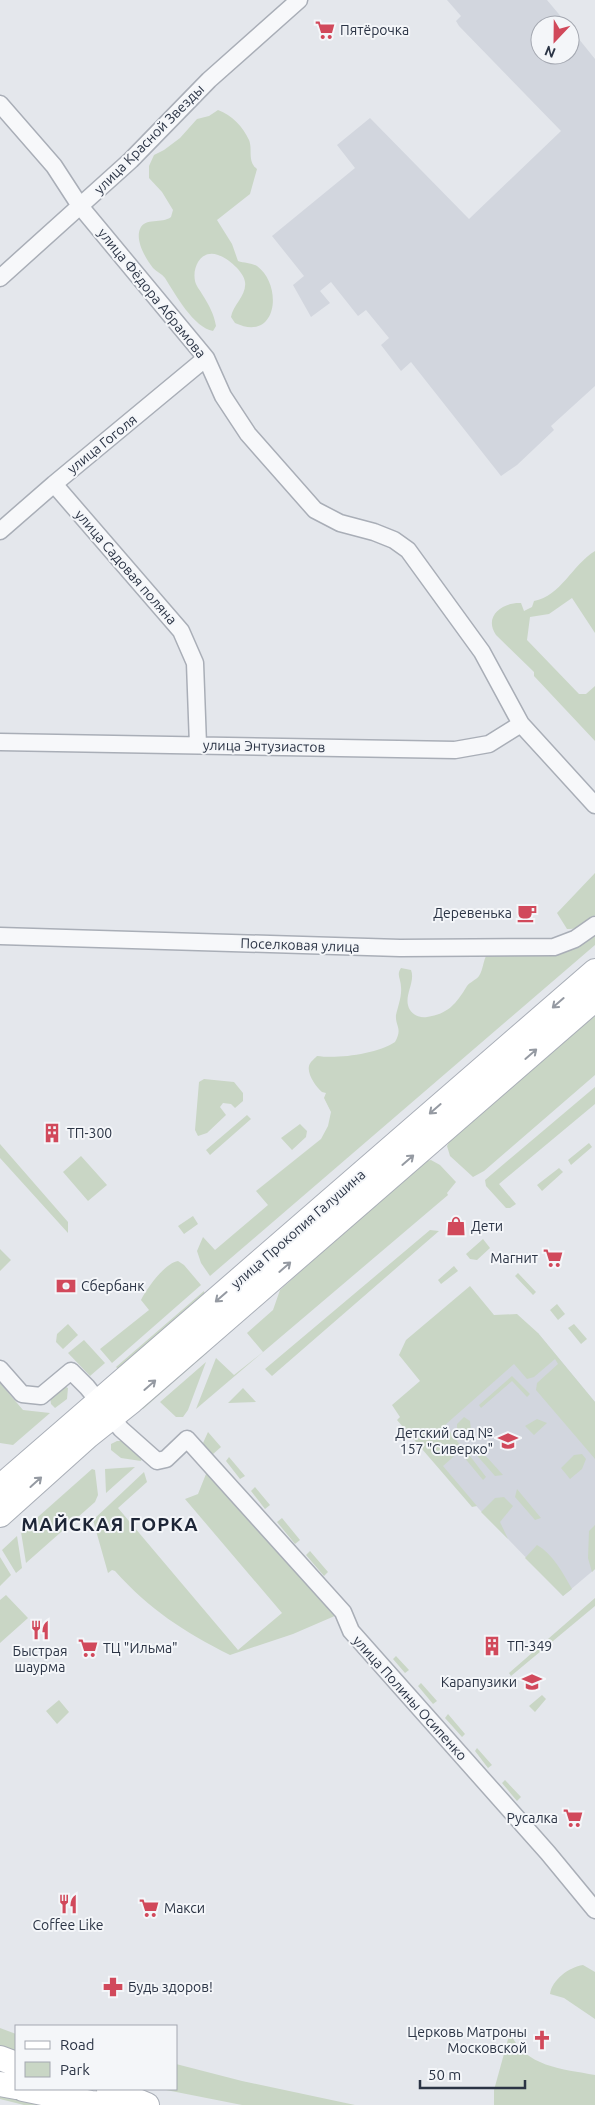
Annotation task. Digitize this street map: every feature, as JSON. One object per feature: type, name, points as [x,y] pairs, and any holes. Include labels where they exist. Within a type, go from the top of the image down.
[{"type":"main road","name":"улица Прокопия Галушина","points":[[0,1515],[88,1436],[106,1409],[595,971]]},
{"type":"main road","name":"улица Прокопия Галушина","points":[[0,1487],[106,1409],[595,999]]},
{"type":"main road","points":[[0,2058],[15,2064]]},
{"type":"main road","points":[[0,2084],[15,2087]]},
{"type":"main road","points":[[28,2090],[91,2103],[117,2105]]},
{"type":"main road","points":[[111,2090],[147,2105]]},
{"type":"street","name":"улица Красной Звезды","points":[[0,278],[131,160],[209,80],[299,0]]},
{"type":"street","name":"улица Фёдора Абрамова","points":[[0,104],[54,166],[80,206],[206,358],[223,396],[248,434],[315,510],[340,523],[387,537],[408,550],[482,652],[521,724],[595,805]]},
{"type":"street","name":"улица Гоголя","points":[[0,531],[206,358]]},
{"type":"street","name":"улица Садовая поляна","points":[[54,484],[181,631],[194,663],[198,745]]},
{"type":"street","name":"улица Энтузиастов","points":[[0,742],[454,750],[489,744],[521,724]]},
{"type":"street","name":"Поселковая улица","points":[[0,936],[400,948],[554,947],[575,939],[595,925]]},
{"type":"street","points":[[0,1369],[22,1394],[41,1396],[72,1371],[106,1409]]},
{"type":"street","name":"улица Полины Осипенко","points":[[106,1409],[121,1429],[157,1461],[166,1459],[187,1439],[343,1612],[351,1632],[548,1852],[595,1910]]},
{"type":"shaded area","points":[[447,0],[547,0],[560,15],[530,15],[530,65],[580,65],[580,40],[595,59],[595,386],[551,426],[554,430],[517,465],[501,476],[411,362],[401,371],[381,345],[389,338],[366,310],[358,316],[331,282],[320,291],[330,303],[311,317],[293,285],[304,276],[272,236],[355,168],[337,145],[370,118],[469,219],[561,131],[459,26],[456,21],[461,16]]},
{"type":"shaded area","name":"Детский сад № 157 \"Сиверко\"","points":[[497,1330],[538,1333],[595,1402],[595,1569],[563,1596],[479,1509],[400,1417]]},
{"type":"green space","points":[[218,110],[237,122],[244,131],[249,140],[252,162],[257,169],[250,194],[217,220],[232,244],[238,261],[257,266],[265,275],[271,286],[273,298],[272,309],[268,319],[260,325],[249,327],[235,323],[231,317],[244,291],[244,278],[231,262],[218,255],[207,254],[199,260],[194,275],[197,286],[213,314],[216,326],[213,331],[206,329],[192,317],[165,278],[153,268],[142,250],[139,234],[142,225],[167,219],[171,217],[173,210],[162,192],[149,178],[149,166],[154,155],[180,138],[197,119],[209,116]]},
{"type":"green space","points":[[595,551],[595,633],[572,598],[549,614],[530,617],[527,640],[579,694],[586,694],[595,686],[595,741],[534,676],[534,672],[496,635],[492,622],[493,616],[508,605],[521,603],[524,611],[532,607],[534,601],[552,593]]},
{"type":"green space","points":[[595,873],[595,915],[579,927],[567,929],[557,913]]},
{"type":"green space","points":[[595,930],[595,945],[210,1276],[201,1263],[197,1251],[203,1237],[215,1250],[268,1205],[256,1191],[321,1139],[328,1126],[331,1112],[324,1098],[326,1093],[320,1090],[311,1076],[309,1066],[311,1062],[317,1056],[357,1055],[378,1050],[395,1042],[399,1030],[396,1015],[401,994],[399,975],[401,968],[411,970],[412,980],[407,1000],[410,1010],[422,1017],[434,1016],[451,1007],[468,985],[479,976],[487,954]]},
{"type":"green space","points":[[595,1012],[595,1075],[484,1171],[473,1177],[450,1156],[447,1146],[454,1133]]},
{"type":"green space","points":[[204,1079],[234,1082],[243,1093],[243,1101],[235,1108],[231,1104],[223,1103],[220,1107],[226,1115],[207,1133],[198,1136],[195,1130],[199,1082]]},
{"type":"green space","points":[[595,1087],[595,1104],[499,1184],[516,1204],[506,1208],[486,1186],[485,1180]]},
{"type":"green space","points":[[247,1115],[251,1119],[210,1155],[206,1150]]},
{"type":"green space","points":[[300,1124],[307,1131],[306,1137],[292,1150],[281,1138]]},
{"type":"green space","points":[[589,1143],[592,1147],[571,1165],[568,1160]]},
{"type":"green space","points":[[0,1144],[68,1222],[68,1233],[0,1158]]},
{"type":"green space","points":[[81,1156],[107,1185],[88,1201],[63,1172]]},
{"type":"green space","points":[[431,1160],[440,1165],[456,1182],[447,1193],[448,1195],[196,1409],[216,1358],[234,1375],[263,1352],[247,1333],[273,1310],[280,1290],[422,1162]]},
{"type":"green space","points":[[559,1168],[563,1172],[542,1191],[537,1185]]},
{"type":"green space","points":[[193,1216],[198,1224],[184,1234],[178,1226]]},
{"type":"green space","points":[[430,1230],[439,1231],[272,1376],[265,1369]]},
{"type":"green space","points":[[483,1239],[490,1248],[477,1260],[470,1259],[466,1254]]},
{"type":"green space","points":[[0,1249],[11,1260],[0,1271]]},
{"type":"green space","points":[[178,1261],[184,1265],[201,1285],[112,1363],[100,1349],[149,1310],[141,1300],[162,1271]]},
{"type":"green space","points":[[454,1266],[458,1271],[441,1284],[438,1280]]},
{"type":"green space","points":[[518,1273],[536,1292],[533,1295],[515,1276]]},
{"type":"green space","points":[[470,1286],[494,1315],[517,1314],[538,1333],[595,1402],[595,1459],[536,1390],[537,1383],[558,1364],[555,1359],[534,1377],[527,1379],[514,1364],[445,1425],[460,1445],[461,1450],[443,1466],[477,1506],[472,1507],[397,1420],[400,1417],[392,1405],[420,1381],[399,1355],[406,1340]]},
{"type":"green space","points":[[204,1291],[205,1297],[121,1372],[116,1367]]},
{"type":"green space","points":[[557,1304],[565,1314],[558,1320],[550,1310]]},
{"type":"green space","points":[[68,1324],[78,1335],[63,1349],[56,1342],[57,1334]]},
{"type":"green space","points":[[574,1324],[587,1339],[581,1344],[568,1328]]},
{"type":"green space","points":[[84,1340],[105,1363],[90,1376],[68,1353]]},
{"type":"green space","points":[[203,1352],[207,1353],[143,1409],[141,1407]]},
{"type":"green space","points":[[206,1362],[188,1410],[183,1417],[176,1417],[160,1402]]},
{"type":"green space","points":[[512,1376],[530,1394],[527,1397],[512,1381],[481,1408],[479,1405]]},
{"type":"green space","points":[[0,1383],[23,1410],[50,1413],[13,1445],[0,1443]]},
{"type":"green space","points":[[64,1386],[68,1388],[67,1399],[55,1408],[51,1404],[50,1397]]},
{"type":"green space","points":[[243,1388],[256,1402],[228,1403]]},
{"type":"green space","points":[[464,1417],[470,1421],[471,1430],[464,1438],[457,1432],[457,1424]]},
{"type":"green space","points":[[537,1419],[547,1423],[534,1435],[525,1426]]},
{"type":"green space","points":[[208,1432],[221,1447],[212,1455],[203,1443]]},
{"type":"green space","points":[[122,1441],[142,1458],[141,1461],[121,1458],[111,1450],[111,1444]]},
{"type":"green space","points":[[475,1444],[503,1475],[495,1476],[473,1451]]},
{"type":"green space","points":[[467,1452],[486,1477],[483,1480],[463,1456]]},
{"type":"green space","points":[[582,1454],[586,1459],[582,1469],[570,1479],[561,1468],[574,1455]]},
{"type":"green space","points":[[229,1457],[245,1476],[240,1479],[226,1461]]},
{"type":"green space","points":[[210,1464],[337,1615],[293,1634],[230,1655],[197,1638],[168,1619],[141,1597],[115,1571],[112,1570],[108,1573],[93,1520],[144,1472],[147,1482],[118,1508],[238,1650],[282,1613],[185,1499],[198,1494]]},
{"type":"green space","points":[[135,1467],[106,1493],[105,1469]]},
{"type":"green space","points":[[92,1469],[95,1470],[98,1495],[95,1502],[26,1563],[21,1532]]},
{"type":"green space","points":[[255,1487],[270,1505],[265,1509],[251,1491]]},
{"type":"green space","points":[[517,1489],[541,1518],[535,1520],[515,1497]]},
{"type":"green space","points":[[504,1497],[513,1506],[500,1522],[508,1539],[481,1512],[495,1498]]},
{"type":"green space","points":[[282,1518],[300,1540],[295,1544],[277,1522]]},
{"type":"green space","points":[[595,1525],[595,1569],[592,1572],[588,1558],[589,1531]]},
{"type":"green space","points":[[17,1536],[22,1568],[16,1573],[2,1550]]},
{"type":"green space","points":[[537,1545],[553,1559],[572,1589],[563,1596],[525,1558]]},
{"type":"green space","points":[[310,1551],[328,1572],[324,1576],[306,1555]]},
{"type":"green space","points":[[0,1557],[11,1575],[0,1586]]},
{"type":"green space","points":[[6,1595],[28,1618],[0,1643],[0,1600]]},
{"type":"green space","points":[[595,1598],[595,1606],[511,1676],[509,1673]]},
{"type":"green space","points":[[396,1656],[409,1670],[405,1673],[393,1659]]},
{"type":"green space","points":[[421,1683],[437,1701],[433,1704],[418,1686]]},
{"type":"green space","points":[[542,1695],[546,1699],[535,1712],[529,1706]]},
{"type":"green space","points":[[59,1700],[69,1712],[57,1724],[46,1711]]},
{"type":"green space","points":[[448,1714],[465,1734],[462,1737],[445,1718]]},
{"type":"green space","points":[[477,1748],[492,1765],[488,1768],[475,1751]]},
{"type":"green space","points":[[505,1780],[521,1797],[517,1801],[502,1783]]},
{"type":"green space","points":[[583,1965],[595,1972],[595,2019],[564,1998],[550,1994],[554,1984],[562,1975],[572,1968]]},
{"type":"green space","points":[[0,2028],[15,2034],[15,2053],[0,2046]]},
{"type":"green space","points":[[510,2032],[516,2044],[535,2059],[558,2068],[595,2075],[595,2105],[494,2105],[494,2090]]},
{"type":"green space","points":[[178,2065],[242,2081],[355,2105],[242,2105],[166,2090],[178,2090]]},
{"type":"green space","points":[[0,2093],[54,2105],[24,2105],[0,2099]]},
{"type":"place","name":"Пятёрочка","points":[[325,30]]},
{"type":"place","name":"Деревенька","points":[[527,913]]},
{"type":"place","name":"ТП-300","points":[[52,1133]]},
{"type":"place","name":"Дети","points":[[456,1226]]},
{"type":"place","name":"Магнит","points":[[553,1258]]},
{"type":"place","name":"Сбербанк","points":[[66,1286]]},
{"type":"place","name":"Детский сад № 157 \"Сиверко\"","points":[[508,1441]]},
{"type":"place","name":"Быстрая шаурма","points":[[40,1630]]},
{"type":"place","name":"ТП-349","points":[[492,1646]]},
{"type":"place","name":"ТЦ \"Ильма\"","points":[[88,1648]]},
{"type":"place","name":"Карапузики","points":[[532,1682]]},
{"type":"place","name":"Русалка","points":[[573,1818]]},
{"type":"place","name":"Coffee Like","points":[[68,1904]]},
{"type":"place","name":"Макси","points":[[149,1908]]},
{"type":"place","name":"Будь здоров!","points":[[113,1987]]},
{"type":"place","name":"Церковь Матроны Московской","points":[[542,2040]]},
{"type":"district","name":"МАЙСКАЯ ГОРКА","points":[[110,1524]]}]
